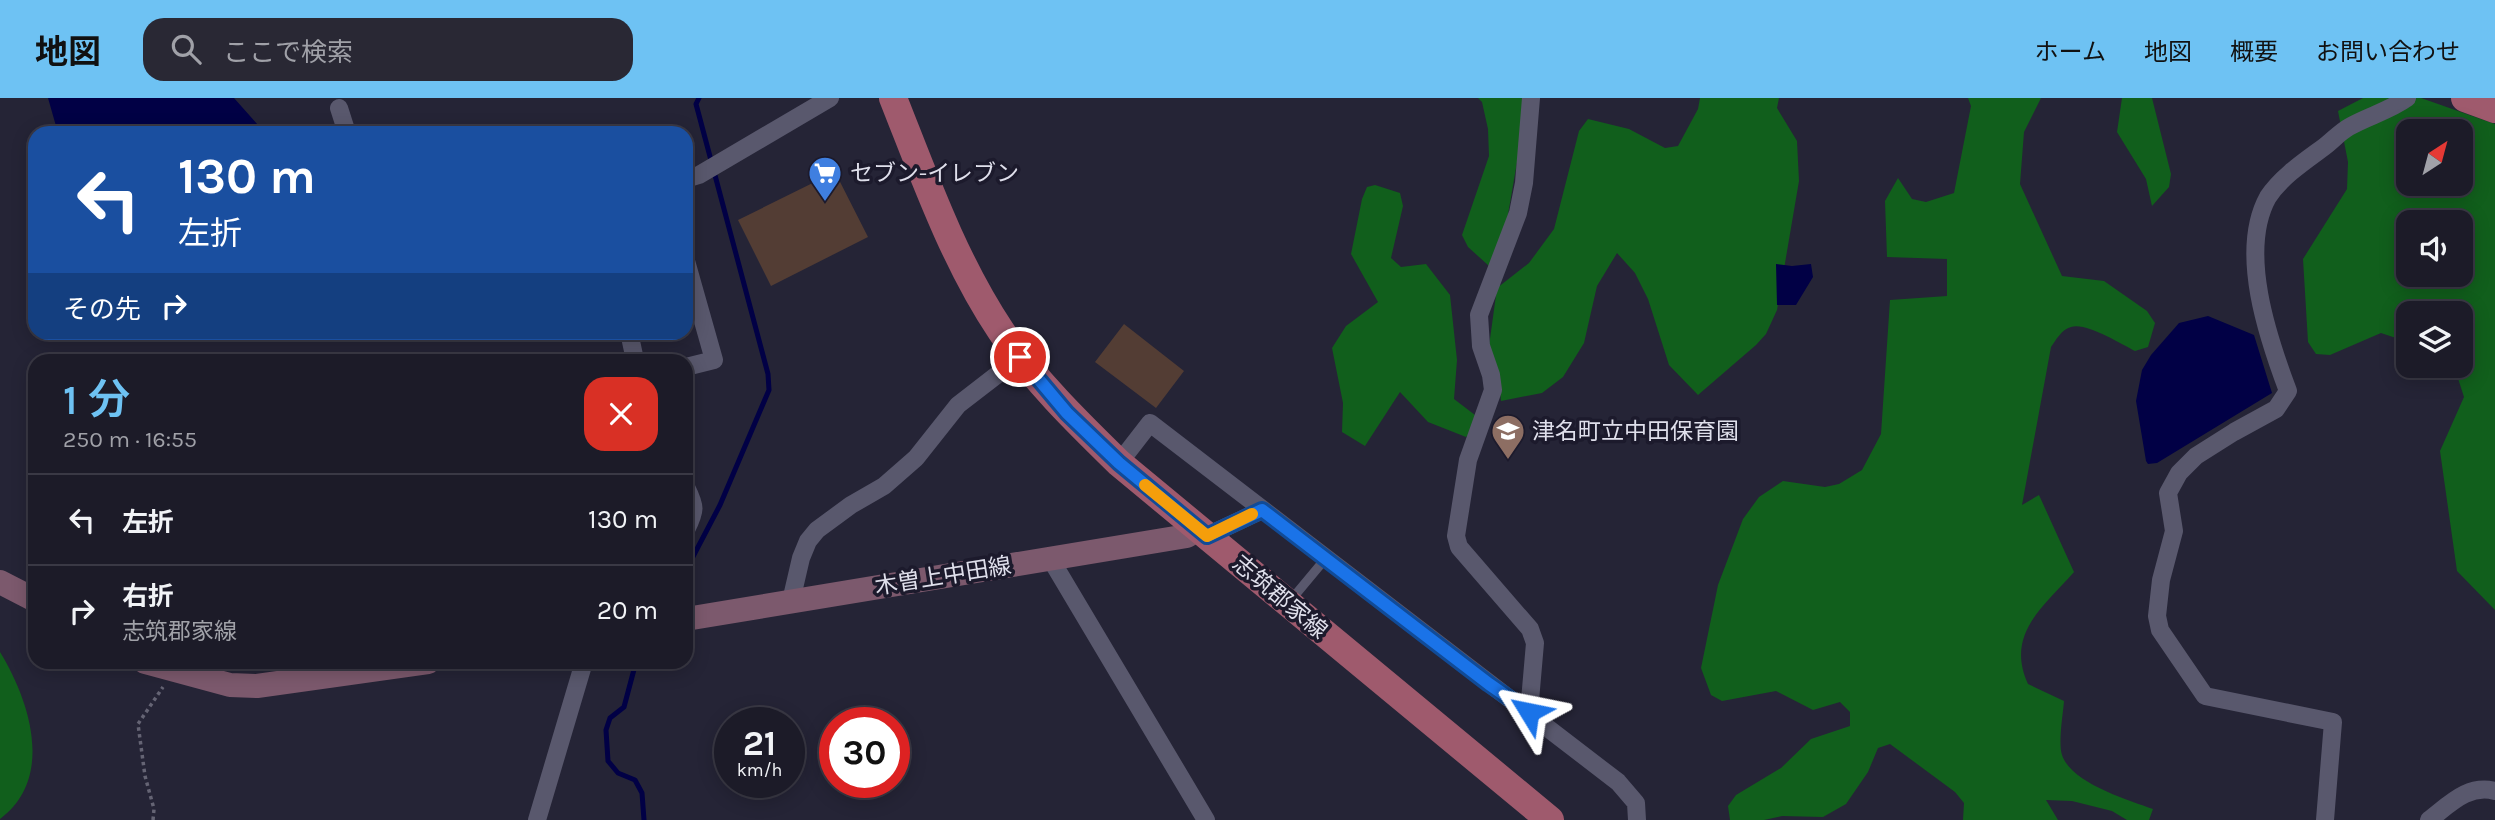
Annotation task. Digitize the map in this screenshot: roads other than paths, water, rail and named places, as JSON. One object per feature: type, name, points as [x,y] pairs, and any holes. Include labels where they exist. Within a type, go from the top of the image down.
[{"type":"main road","name":"志筑郡家線","points":[[893,98],[951,242],[1000,331],[1067,413],[1119,463],[1550,820]]},
{"type":"main road","points":[[2465,98],[2495,109]]},
{"type":"main road","name":"木曽上中田線","points":[[693,618],[1203,533]]},
{"type":"main road","points":[[0,582],[28,596]]},
{"type":"main road","points":[[167,669],[230,685],[257,686],[378,669]]},
{"type":"street","points":[[693,176],[830,98]]},
{"type":"street","points":[[1529,712],[1535,643],[1530,629],[1459,548],[1456,537],[1468,460],[1493,390],[1481,346],[1479,315],[1518,213],[1524,183],[1531,98]]},
{"type":"street","points":[[2325,820],[2333,722],[2205,696],[2160,630],[2157,616],[2161,580],[2174,531],[2168,493],[2179,473],[2196,456],[2276,409],[2288,391],[2264,318],[2257,282],[2259,226],[2269,196],[2305,159],[2348,128],[2395,107],[2407,98]]},
{"type":"street","points":[[339,108],[345,126]]},
{"type":"street","points":[[693,286],[714,360],[693,366]]},
{"type":"street","points":[[790,601],[801,558],[808,541],[817,530],[884,486],[916,458],[958,405],[1020,357]]},
{"type":"street","points":[[1119,463],[1150,422],[1618,782],[1636,803],[1637,820]]},
{"type":"street","points":[[1203,533],[1262,510]]},
{"type":"street","points":[[1050,558],[1206,820]]},
{"type":"street","points":[[537,820],[582,669]]},
{"type":"street","points":[[2430,820],[2465,793],[2482,788],[2495,791]]},
{"type":"lane","points":[[1288,603],[1326,558]]},
{"type":"waterway","points":[[693,557],[720,505],[769,390],[768,374],[696,104],[699,98]]},
{"type":"waterway","points":[[634,669],[624,707],[610,718],[606,730],[608,761],[618,773],[635,780],[642,793],[644,820]]},
{"type":"place","name":"セブン-イレブン","points":[[825,203]]},
{"type":"place","name":"津名町立中田保育園","points":[[1508,461]]}]
